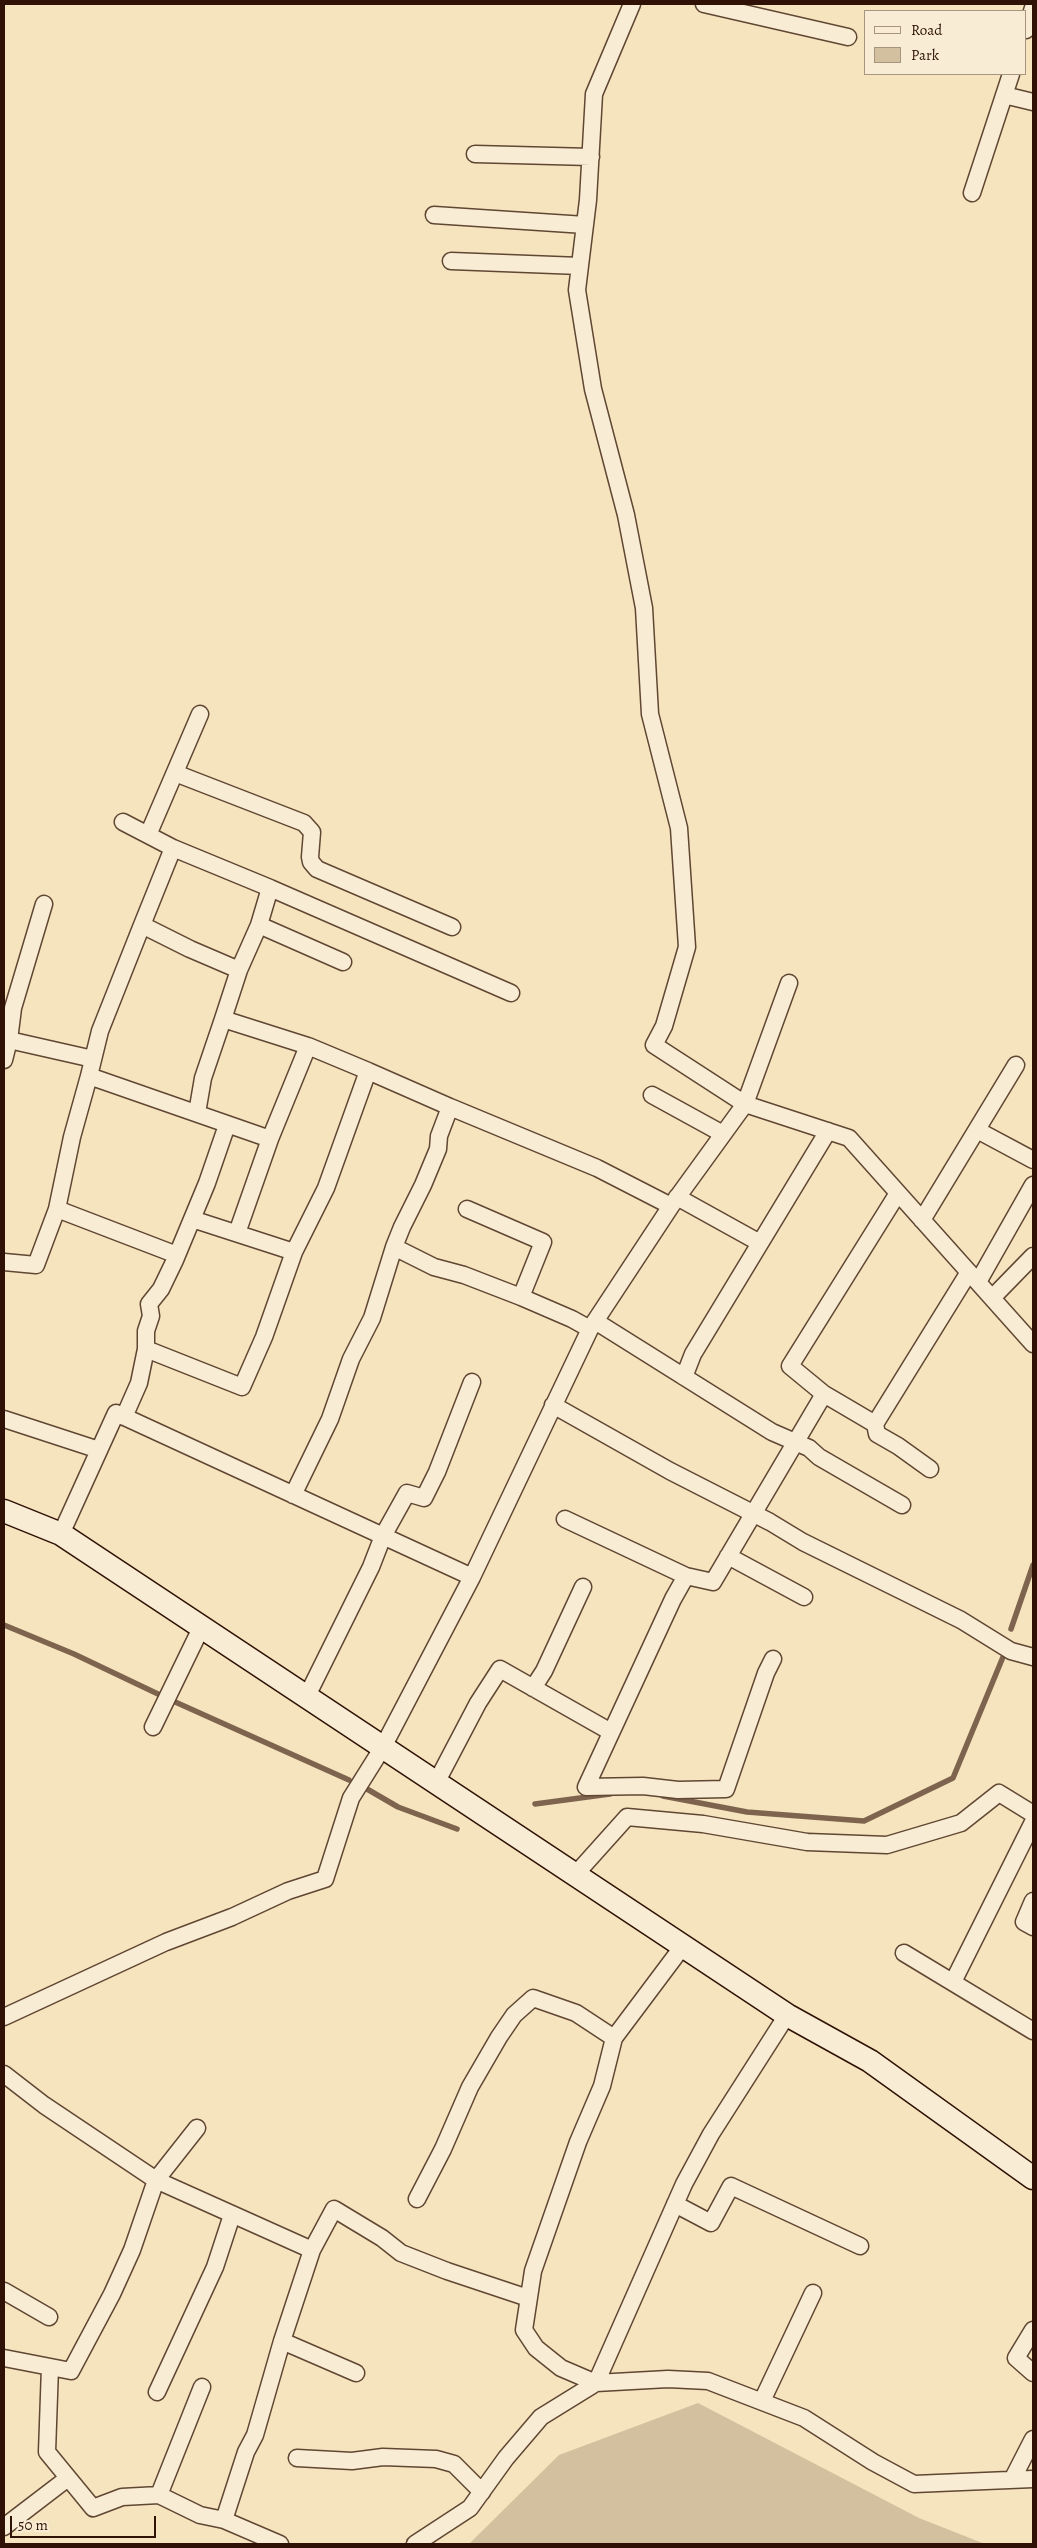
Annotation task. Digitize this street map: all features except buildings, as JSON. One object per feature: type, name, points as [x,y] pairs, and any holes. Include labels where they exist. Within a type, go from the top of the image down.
[{"type":"street","points":[[632,4],[594,94],[591,157],[577,290],[593,389],[626,514],[644,608],[650,714],[679,828],[687,947],[664,1026],[654,1045],[745,1104],[849,1138],[1033,1344]]},
{"type":"street","points":[[704,4],[848,36]]},
{"type":"street","points":[[1027,27],[1033,8]]},
{"type":"street","points":[[972,193],[1011,75]]},
{"type":"street","points":[[1004,95],[1033,102]]},
{"type":"street","points":[[475,154],[591,157]]},
{"type":"street","points":[[434,215],[585,225]]},
{"type":"street","points":[[451,261],[580,266]]},
{"type":"street","points":[[148,835],[200,714]]},
{"type":"street","points":[[175,774],[304,823],[312,832],[310,857],[311,862],[317,869],[452,927]]},
{"type":"street","points":[[123,822],[173,848],[511,992]]},
{"type":"street","points":[[4,1262],[36,1265],[57,1209],[72,1137],[112,998],[173,848]]},
{"type":"street","points":[[197,1113],[203,1078],[238,970],[259,925],[270,888]]},
{"type":"street","points":[[4,1060],[9,1040],[13,1008],[44,904]]},
{"type":"street","points":[[142,925],[238,970]]},
{"type":"street","points":[[259,925],[343,962]]},
{"type":"street","points":[[4,2017],[166,1942],[232,1917],[288,1891],[325,1879],[351,1798],[383,1747],[472,1577],[592,1325],[674,1202],[745,1104],[789,983]]},
{"type":"street","points":[[223,1019],[308,1046],[368,1071],[597,1168],[760,1243]]},
{"type":"street","points":[[9,1040],[93,1060]]},
{"type":"street","points":[[237,1233],[270,1139],[308,1046]]},
{"type":"street","points":[[922,1220],[1016,1065]]},
{"type":"street","points":[[146,1349],[242,1386],[264,1337],[294,1252],[326,1188],[368,1071]]},
{"type":"street","points":[[89,1076],[270,1139]]},
{"type":"street","points":[[652,1095],[723,1134]]},
{"type":"street","points":[[293,1495],[330,1419],[351,1359],[372,1318],[394,1247],[438,1150],[439,1136],[450,1107]]},
{"type":"street","points":[[124,1417],[139,1383],[146,1349],[146,1331],[151,1316],[149,1304],[160,1289],[177,1255],[227,1125]]},
{"type":"street","points":[[977,1130],[1033,1160]]},
{"type":"street","points":[[684,1377],[693,1354],[828,1131]]},
{"type":"street","points":[[930,1469],[898,1446],[877,1434],[875,1424],[1033,1185]]},
{"type":"street","points":[[875,1424],[824,1394],[790,1366],[898,1193]]},
{"type":"street","points":[[57,1209],[177,1255]]},
{"type":"street","points":[[467,1209],[543,1242],[521,1297]]},
{"type":"street","points":[[192,1219],[294,1252]]},
{"type":"street","points":[[394,1247],[434,1267],[464,1275],[572,1319],[592,1325],[684,1377],[772,1432],[796,1442],[902,1505]]},
{"type":"street","points":[[992,1298],[1033,1256]]},
{"type":"street","points":[[307,1696],[371,1567],[383,1536],[407,1493],[424,1498],[437,1472],[472,1382]]},
{"type":"street","points":[[565,1519],[686,1576],[713,1582],[824,1394]]},
{"type":"street","points":[[553,1405],[670,1471],[829,1556],[961,1620],[1011,1650],[1033,1658]]},
{"type":"street","points":[[61,1534],[116,1413],[472,1577]]},
{"type":"street","points":[[4,1419],[99,1450]]},
{"type":"street","points":[[4,1511],[61,1534],[787,2015],[870,2061],[1033,2178]]},
{"type":"street","points":[[728,1556],[804,1597]]},
{"type":"street","points":[[686,1576],[672,1599],[664,1622],[586,1787],[643,1786],[678,1790],[726,1789],[766,1673],[773,1659]]},
{"type":"street","points":[[533,1688],[544,1671],[582,1587]]},
{"type":"street","points":[[152,1726],[202,1626]]},
{"type":"street","points":[[436,1783],[478,1703],[500,1669],[611,1732]]},
{"type":"street","points":[[575,1876],[628,1817],[703,1824],[807,1842],[887,1845],[961,1823],[999,1793],[1033,1814]]},
{"type":"street","points":[[953,1982],[1033,1822]]},
{"type":"street","points":[[1033,1902],[1024,1922],[1033,1927]]},
{"type":"street","points":[[682,1946],[614,2038],[602,2086],[578,2142],[533,2271],[524,2330],[536,2348],[561,2368],[596,2383],[668,2379],[708,2380],[804,2418],[873,2462],[914,2484],[1033,2479]]},
{"type":"street","points":[[904,1953],[1033,2031]]},
{"type":"street","points":[[417,2199],[443,2149],[470,2087],[514,2015],[533,1998],[576,2013],[614,2038]]},
{"type":"street","points":[[415,2544],[470,2508],[541,2418],[596,2383],[675,2204],[711,2134],[787,2015]]},
{"type":"street","points":[[7,2082],[156,2180],[312,2250]]},
{"type":"street","points":[[4,2358],[71,2371],[112,2294],[132,2250],[156,2180],[197,2128]]},
{"type":"street","points":[[675,2204],[711,2223],[731,2186],[860,2246]]},
{"type":"street","points":[[224,2520],[246,2452],[255,2435],[282,2341],[312,2250],[334,2209],[382,2238],[401,2253],[447,2271],[528,2298]]},
{"type":"street","points":[[157,2392],[215,2267],[232,2215]]},
{"type":"street","points":[[4,2291],[49,2317]]},
{"type":"street","points":[[762,2401],[813,2293]]},
{"type":"street","points":[[1033,2330],[1016,2358],[1033,2373]]},
{"type":"street","points":[[282,2341],[356,2373]]},
{"type":"street","points":[[50,2367],[47,2452],[93,2508],[122,2497],[159,2494],[200,2515],[224,2520],[280,2544]]},
{"type":"street","points":[[159,2494],[202,2387]]},
{"type":"street","points":[[1012,2480],[1033,2439]]},
{"type":"street","points":[[297,2458],[352,2461],[383,2457],[436,2459],[454,2464],[482,2492]]},
{"type":"street","points":[[4,2527],[68,2478]]},
{"type":"green space","points":[[698,2403],[919,2518],[985,2544],[469,2544],[559,2455]]},
{"type":"waterway","points":[[1011,1629],[1033,1565]]},
{"type":"waterway","points":[[4,1625],[74,1654],[158,1694]]},
{"type":"waterway","points":[[663,1796],[747,1812],[864,1821],[953,1778],[1003,1657]]},
{"type":"waterway","points":[[173,1701],[349,1780]]},
{"type":"waterway","points":[[367,1789],[398,1807],[457,1829]]},
{"type":"waterway","points":[[535,1804],[610,1794]]}]
